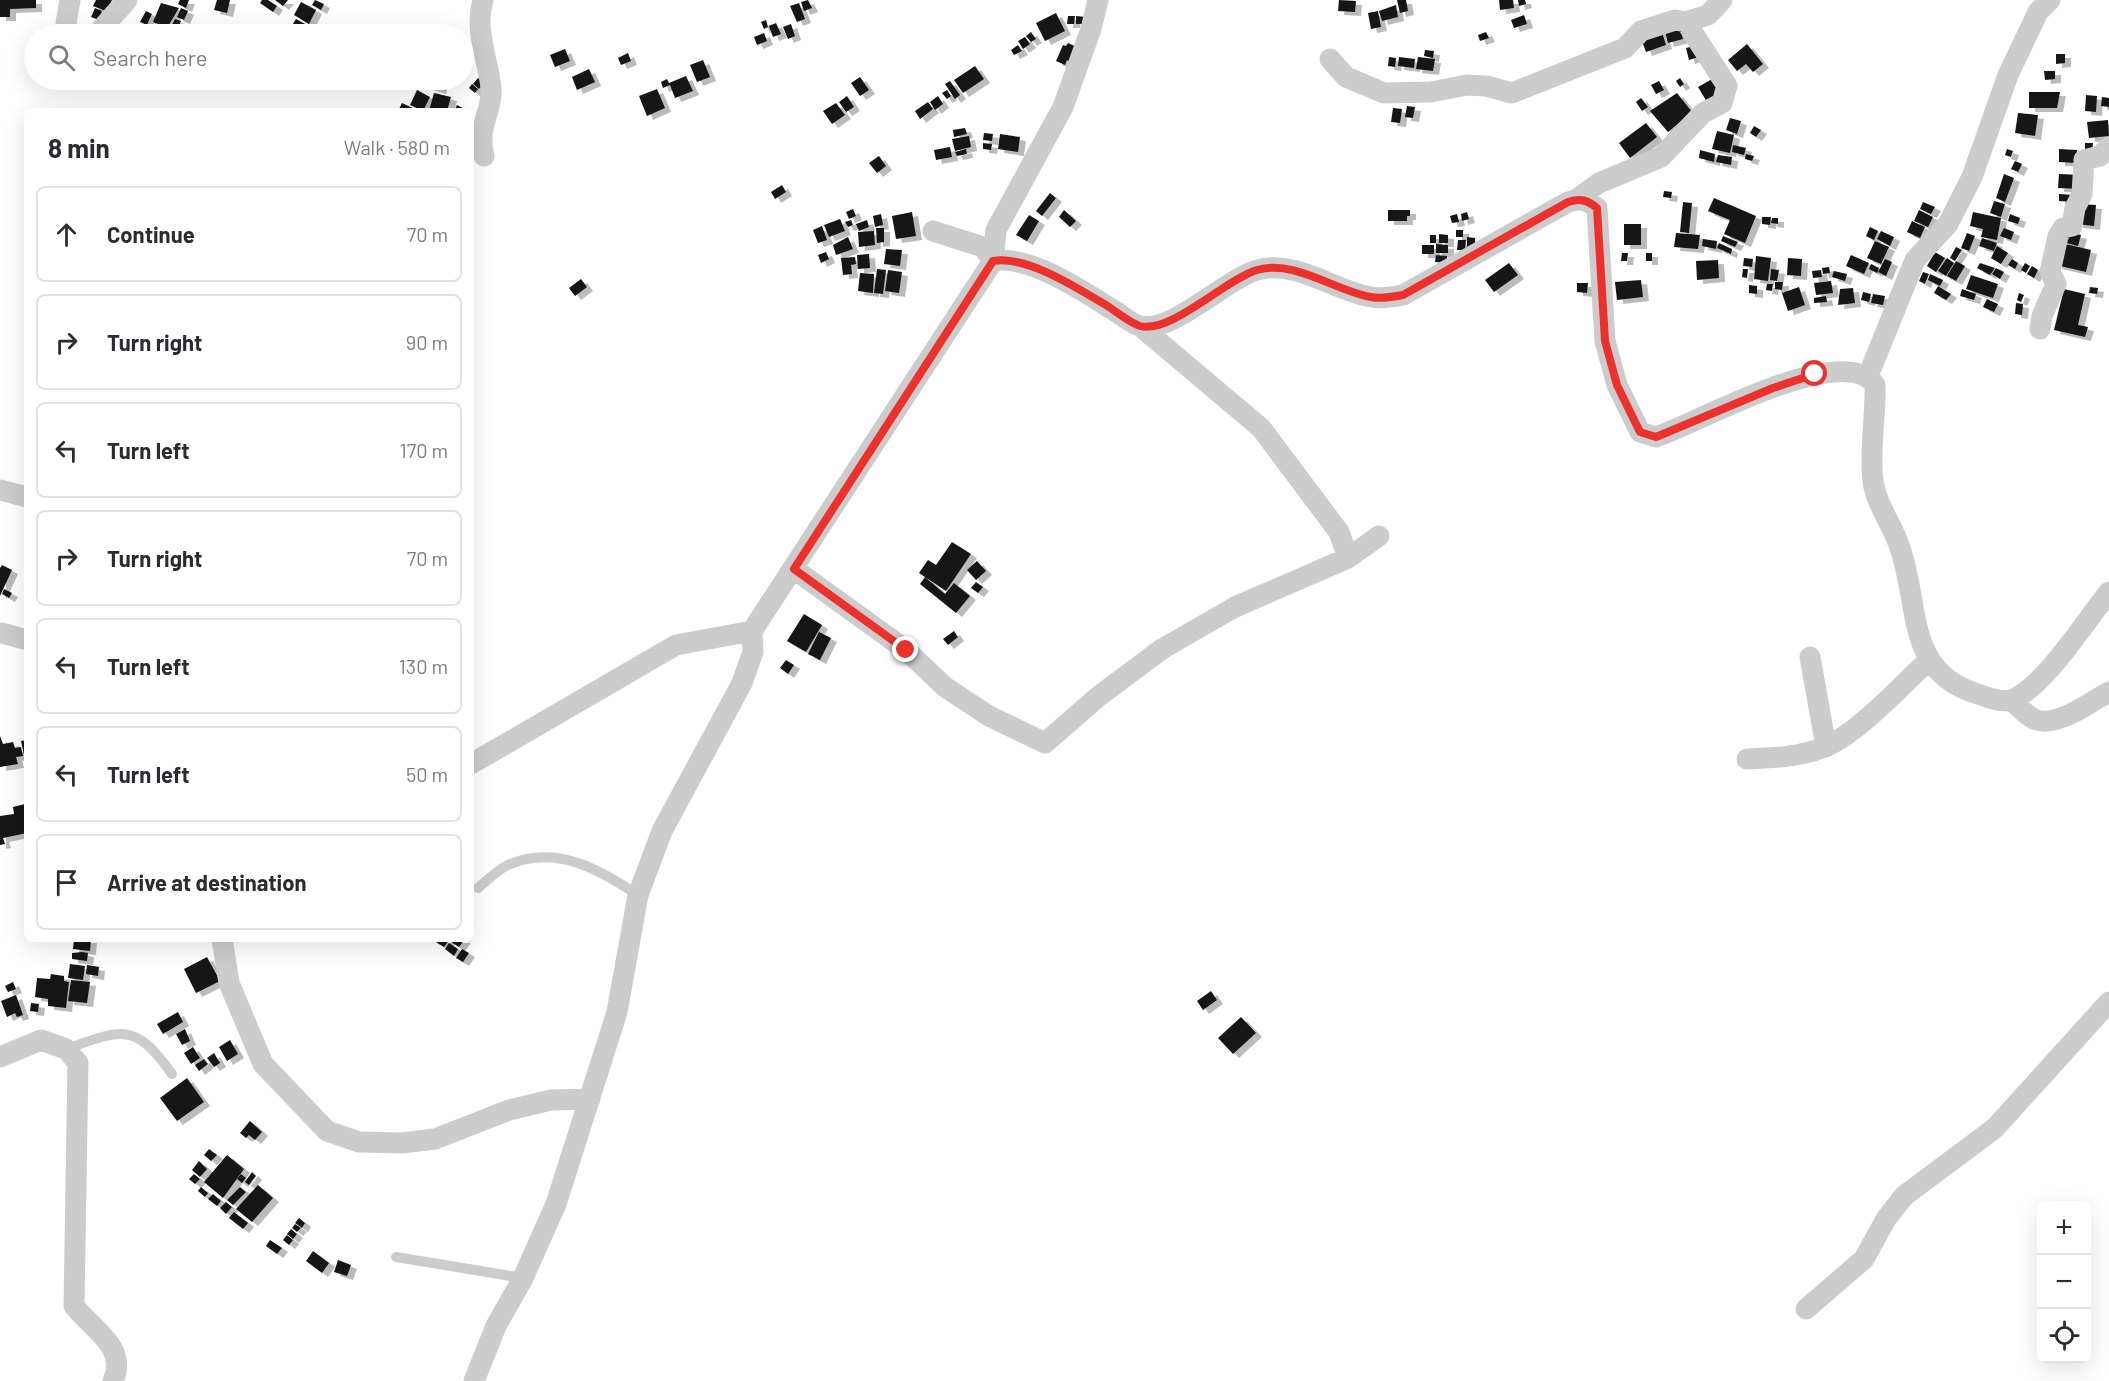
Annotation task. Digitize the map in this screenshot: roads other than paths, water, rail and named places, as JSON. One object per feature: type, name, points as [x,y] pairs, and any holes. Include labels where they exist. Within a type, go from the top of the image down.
[{"type":"street","points":[[106,24],[128,0]]},
{"type":"street","points":[[483,0],[481,32],[484,62],[491,89],[480,139],[484,156]]},
{"type":"street","points":[[474,1381],[496,1326],[523,1278],[556,1204],[617,1012],[638,895],[662,831],[742,683],[753,652],[752,631],[993,261],[996,230],[1063,107],[1091,29],[1098,0]]},
{"type":"street","points":[[1329,58],[1346,77],[1384,93],[1418,93],[1467,85],[1486,86],[1512,93],[1625,48],[1641,31],[1675,20],[1686,22],[1708,15],[1722,0]]},
{"type":"street","points":[[1868,376],[1915,260],[1948,224],[1972,177],[2008,75],[2038,12],[2050,0]]},
{"type":"street","points":[[66,24],[69,6]]},
{"type":"street","points":[[1140,326],[1159,326],[1257,270],[1277,268],[1294,271],[1370,297],[1383,299],[1403,295],[1577,199],[1599,183],[1661,157],[1703,113],[1722,103],[1727,86],[1686,22]]},
{"type":"street","points":[[2040,329],[2042,316],[2056,284],[2049,272],[2058,236],[2063,228],[2072,225],[2075,208],[2082,194],[2084,160],[2100,156],[2109,147]]},
{"type":"street","points":[[1577,199],[1587,200],[1597,208],[1605,341],[1617,385],[1640,432],[1656,437],[1773,388],[1815,374],[1846,370],[1868,376],[1875,385],[1873,481],[1883,513],[1901,549],[1911,601],[1928,661],[1966,691],[1998,700],[2011,700],[2032,688],[2109,591]]},
{"type":"street","points":[[933,231],[983,247],[993,261]]},
{"type":"street","points":[[993,261],[1008,258],[1026,264],[1086,293],[1140,326],[1261,428],[1339,532],[1348,558]]},
{"type":"street","points":[[0,490],[24,496]]},
{"type":"street","points":[[794,569],[906,650],[945,687],[989,716],[1045,743],[1099,696],[1162,649],[1235,607],[1348,558],[1379,536]]},
{"type":"street","points":[[474,762],[676,645],[752,631]]},
{"type":"street","points":[[1,637],[24,640]]},
{"type":"street","points":[[1810,657],[1826,747]]},
{"type":"street","points":[[1747,759],[1796,755],[1826,747],[1883,705],[1928,661]]},
{"type":"street","points":[[2011,700],[2034,719],[2047,721],[2060,718],[2109,692]]},
{"type":"street","points":[[222,942],[229,983],[263,1064],[327,1131],[359,1143],[402,1143],[435,1139],[509,1110],[551,1100],[590,1099]]},
{"type":"street","points":[[1806,1309],[1864,1259],[1886,1219],[1904,1196],[1995,1128],[2109,1002]]},
{"type":"street","points":[[0,1057],[41,1040],[66,1049],[78,1063],[74,1306],[113,1346],[118,1361],[113,1381]]},
{"type":"lane","points":[[478,888],[506,865],[543,855],[565,859],[604,873],[638,895]]},
{"type":"lane","points":[[66,1049],[108,1034],[133,1034],[153,1048],[172,1074]]},
{"type":"lane","points":[[396,1257],[462,1270],[523,1278]]}]
